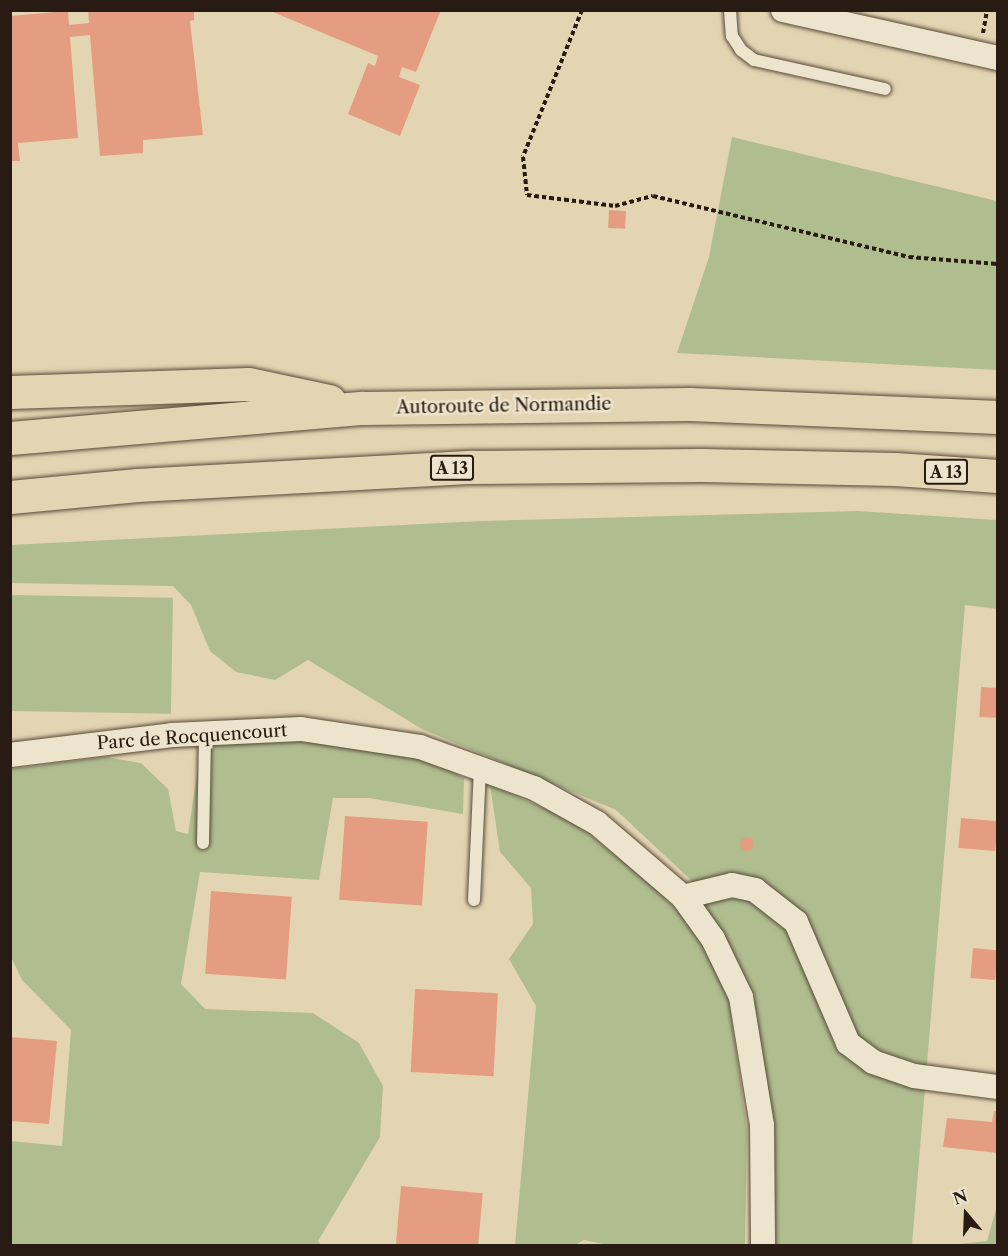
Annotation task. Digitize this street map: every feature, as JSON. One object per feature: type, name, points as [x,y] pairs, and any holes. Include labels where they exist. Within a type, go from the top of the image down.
[{"type":"highway","points":[[10,392],[248,384],[363,408]]},
{"type":"highway","name":"Autoroute de Normandie","points":[[10,438],[363,408],[690,404],[998,417]]},
{"type":"highway","name":"A 13","points":[[10,497],[137,485],[473,467],[701,465],[895,469],[998,476]]},
{"type":"street","points":[[783,10],[998,58]]},
{"type":"street","name":"Parc de Rocquencourt","points":[[10,755],[205,734],[301,729],[420,747],[534,788],[597,823],[683,897],[713,939],[741,997],[762,1125],[763,1245]]},
{"type":"street","points":[[683,897],[719,885],[755,890],[796,922],[848,1043],[873,1062],[914,1076],[998,1087]]},
{"type":"lane","points":[[730,10],[732,36],[741,50],[754,60],[885,89]]},
{"type":"lane","points":[[203,843],[205,734]]},
{"type":"lane","points":[[474,900],[480,770]]},
{"type":"path","points":[[582,10],[523,157],[527,195],[615,206],[653,196],[909,257],[998,264]]},
{"type":"green space","points":[[732,137],[997,201],[997,370],[677,353],[709,257]]},
{"type":"green space","points":[[858,511],[997,520],[997,609],[965,605],[912,1245],[776,1245],[772,1112],[752,997],[692,881],[616,810],[422,729],[308,660],[275,680],[236,672],[210,651],[191,605],[173,586],[11,583],[10,545],[481,521]]},
{"type":"green space","points":[[11,595],[173,598],[171,714],[10,711]]},
{"type":"green space","points":[[310,738],[419,755],[464,778],[463,814],[369,798],[333,798],[319,880],[200,872],[181,984],[205,1009],[313,1013],[359,1043],[383,1086],[380,1137],[318,1241],[321,1245],[11,1245],[11,1141],[62,1146],[71,1030],[22,980],[11,957],[11,769],[105,757],[141,763],[168,789],[176,831],[188,834],[202,742]]},
{"type":"green space","points":[[490,785],[571,820],[649,882],[699,932],[728,993],[747,1130],[745,1245],[612,1246],[584,1240],[575,1245],[515,1245],[536,1006],[509,959],[533,924],[531,888],[500,852]]},
{"type":"green space","points":[[997,1206],[997,1245],[949,1245],[987,1241]]},
{"type":"building","points":[[88,10],[194,10],[194,20],[190,21],[203,135],[143,140],[143,153],[100,156],[90,35],[70,37],[78,138],[18,143],[20,161],[10,161],[10,16],[68,11],[69,25],[89,23]]},
{"type":"building","points":[[268,10],[441,10],[416,72],[402,67],[399,77],[420,85],[400,136],[348,114],[368,63],[375,66],[378,56]]},
{"type":"building","points":[[609,210],[626,211],[625,229],[608,228]]},
{"type":"building","points":[[981,687],[998,688],[996,718],[979,717]]},
{"type":"building","points":[[345,816],[428,822],[422,906],[339,900]]},
{"type":"building","points":[[961,818],[998,821],[995,851],[958,848]]},
{"type":"building","points":[[747,837],[752,839],[754,844],[752,849],[747,851],[742,849],[740,844],[742,839]]},
{"type":"building","points":[[211,891],[292,897],[286,979],[205,974]]},
{"type":"building","points":[[973,948],[998,950],[995,980],[970,978]]},
{"type":"building","points":[[415,989],[498,993],[494,1076],[411,1072]]},
{"type":"building","points":[[10,1037],[57,1041],[49,1124],[10,1121]]},
{"type":"building","points":[[994,1111],[998,1111],[998,1153],[943,1147],[947,1118],[992,1122]]},
{"type":"building","points":[[401,1186],[483,1193],[478,1246],[396,1246]]}]
